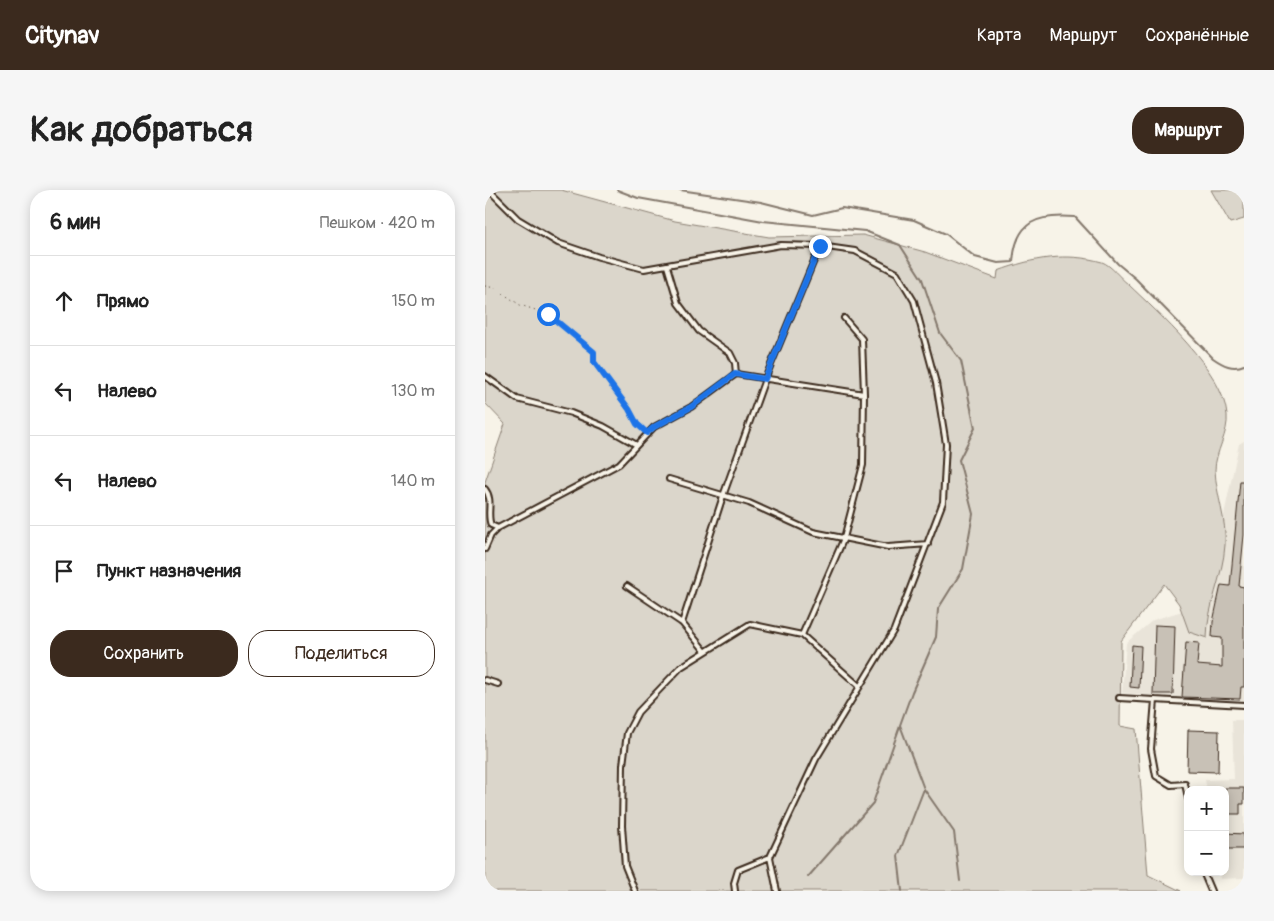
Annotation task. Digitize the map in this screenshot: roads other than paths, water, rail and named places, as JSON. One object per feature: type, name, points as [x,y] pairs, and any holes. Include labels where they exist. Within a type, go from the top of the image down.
[{"type":"lane","points":[[489,190],[518,219],[558,242],[599,257],[644,269],[667,266],[707,256],[781,245],[820,246],[855,251],[897,273],[914,301],[936,383],[946,444],[943,502],[894,630],[815,759],[770,857],[777,891]]},
{"type":"lane","points":[[682,624],[723,496],[765,379],[820,246]]},
{"type":"lane","points":[[667,266],[678,303],[699,331],[730,353],[735,363],[735,374]]},
{"type":"lane","points":[[802,636],[844,538],[863,465],[864,394],[862,339],[844,318]]},
{"type":"lane","points":[[485,549],[491,534],[498,528],[619,464],[635,444],[654,427],[691,407],[735,374],[864,394]]},
{"type":"lane","points":[[485,376],[517,399],[571,413],[603,426],[635,444]]},
{"type":"lane","points":[[669,479],[749,504],[813,532],[888,548],[928,544]]},
{"type":"lane","points":[[485,489],[488,493],[489,520],[491,525],[498,528]]},
{"type":"lane","points":[[627,586],[682,624],[705,651]]},
{"type":"lane","points":[[635,891],[625,866],[622,826],[623,765],[627,733],[644,706],[681,667],[750,624],[802,636],[859,686]]},
{"type":"lane","points":[[485,680],[499,684]]},
{"type":"lane","points":[[1119,698],[1244,704]]},
{"type":"lane","points":[[1155,700],[1151,749],[1156,776],[1171,785],[1185,784],[1185,786]]},
{"type":"lane","points":[[735,891],[734,883],[738,870],[770,857]]},
{"type":"lane","points":[[1205,876],[1211,891]]},
{"type":"waterway","points":[[617,190],[638,198],[763,221],[865,231],[900,245],[922,279],[940,333],[961,361],[975,428],[959,460],[973,514],[963,569],[938,609],[936,637],[900,725],[924,789],[954,832],[960,881]]},
{"type":"waterway","points":[[680,190],[761,202],[813,215],[842,208],[914,220],[946,234],[975,257],[998,263],[1013,262],[1019,237],[1031,223],[1050,217],[1075,217],[1118,264],[1136,279],[1213,358],[1228,366],[1244,365]]},
{"type":"waterway","points":[[808,877],[873,803],[900,726]]},
{"type":"waterway","points":[[902,891],[898,856],[924,789]]}]
